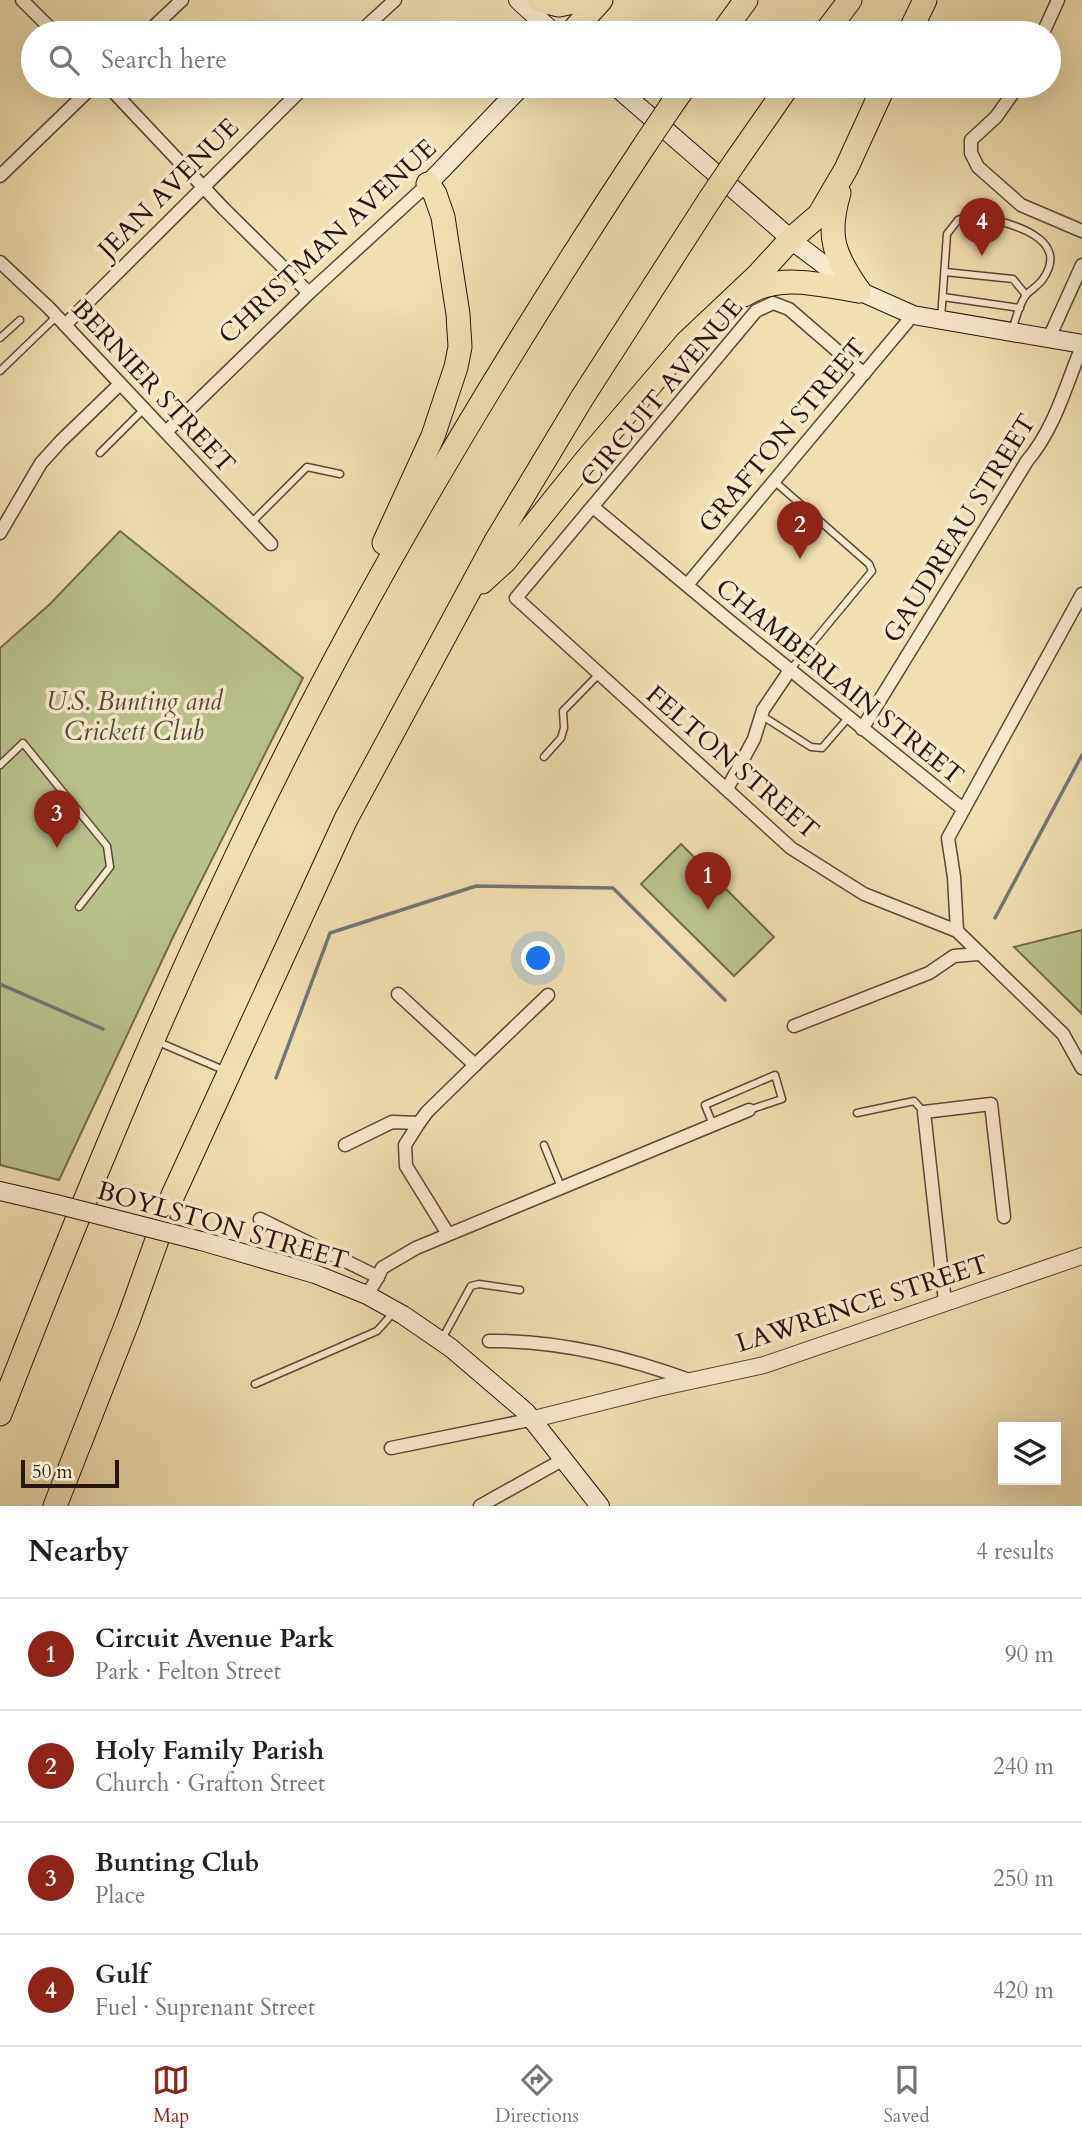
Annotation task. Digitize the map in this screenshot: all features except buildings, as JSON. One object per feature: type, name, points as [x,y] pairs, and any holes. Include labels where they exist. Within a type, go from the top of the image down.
[{"type":"highway","points":[[539,0],[559,5],[583,0]]},
{"type":"highway","points":[[582,21],[601,0]]},
{"type":"highway","points":[[731,21],[746,0]]},
{"type":"highway","points":[[834,21],[850,0]]},
{"type":"highway","points":[[915,21],[925,0]]},
{"type":"highway","points":[[0,1414],[103,1153],[152,1039],[246,836],[315,699],[406,531],[494,381],[677,98]]},
{"type":"highway","points":[[55,1506],[129,1318],[173,1195],[346,819],[496,541],[582,397],[710,199],[780,98]]},
{"type":"highway","points":[[469,594],[505,561],[665,367],[818,215],[846,169],[879,98]]},
{"type":"highway","points":[[846,169],[834,211],[832,236],[838,257],[859,291]]},
{"type":"highway","points":[[315,699],[433,436],[456,367],[460,333],[450,263],[439,205],[428,184]]},
{"type":"highway","points":[[722,309],[748,292],[789,280],[859,291]]},
{"type":"main road","points":[[518,0],[541,21]]},
{"type":"main road","name":"CHRISTMAN AVENUE","points":[[428,184],[510,98]]},
{"type":"main road","points":[[629,98],[790,240],[859,291],[913,315],[1082,345]]},
{"type":"main road","name":"BOYLSTON STREET","points":[[0,1191],[201,1241],[315,1274],[367,1296],[441,1341],[534,1419],[600,1506]]},
{"type":"street","points":[[23,0],[43,21]]},
{"type":"street","points":[[160,21],[182,0]]},
{"type":"street","points":[[372,21],[395,0]]},
{"type":"street","points":[[1048,21],[1058,0]]},
{"type":"street","points":[[0,176],[81,98]]},
{"type":"street","points":[[119,98],[224,209],[309,293]]},
{"type":"street","name":"JEAN AVENUE","points":[[61,321],[204,187],[293,98]]},
{"type":"street","points":[[1009,98],[996,117],[971,140],[971,153],[978,167],[1021,205],[1082,231]]},
{"type":"street","name":"CHRISTMAN AVENUE","points":[[166,432],[309,293],[428,184]]},
{"type":"street","name":"BERNIER STREET","points":[[0,262],[61,321],[271,544]]},
{"type":"street","points":[[1049,338],[1082,265]]},
{"type":"street","name":"CIRCUIT AVENUE","points":[[593,507],[756,311],[773,303],[789,309],[864,373]]},
{"type":"street","name":"GRAFTON STREET","points":[[687,585],[913,315]]},
{"type":"street","name":"GAUDREAU STREET","points":[[862,729],[1021,471],[1040,446],[1053,421],[1082,345]]},
{"type":"street","points":[[0,534],[41,464],[120,384]]},
{"type":"street","name":"CHAMBERLAIN STREET","points":[[593,507],[962,809],[948,838],[954,877],[957,931]]},
{"type":"street","name":"FELTON STREET","points":[[593,507],[516,598],[791,848],[864,894],[957,931],[1063,1034],[1082,1068]]},
{"type":"street","points":[[962,809],[995,755],[1082,594]]},
{"type":"street","points":[[727,789],[754,739],[761,715],[790,670]]},
{"type":"street","points":[[794,1026],[929,973],[954,956],[978,954]]},
{"type":"street","points":[[398,994],[475,1065]]},
{"type":"street","points":[[448,1234],[406,1166],[405,1145],[428,1112],[548,995]]},
{"type":"street","points":[[945,1302],[923,1112],[991,1104],[1004,1217]]},
{"type":"street","name":"BOYLSTON STREET","points":[[367,1296],[382,1268],[416,1248],[749,1110]]},
{"type":"street","points":[[345,1145],[392,1122],[419,1124]]},
{"type":"street","points":[[260,1219],[378,1277]]},
{"type":"street","name":"LAWRENCE STREET","points":[[534,1419],[764,1365],[1082,1256]]},
{"type":"street","points":[[489,1341],[546,1342],[659,1369],[692,1381]]},
{"type":"street","points":[[391,1448],[534,1419]]},
{"type":"street","points":[[480,1506],[564,1459]]},
{"type":"lane","points":[[941,321],[947,234],[958,220],[972,214],[1036,234],[1045,243],[1050,260],[1044,278],[1026,295],[1012,331]]},
{"type":"lane","points":[[946,271],[1002,282],[1013,279],[1026,295]]},
{"type":"lane","points":[[943,297],[969,297],[1020,308]]},
{"type":"lane","points":[[998,305],[999,297]]},
{"type":"lane","points":[[0,338],[20,320]]},
{"type":"lane","points":[[0,371],[61,321]]},
{"type":"lane","points":[[100,453],[144,409]]},
{"type":"lane","points":[[251,523],[307,467],[340,474]]},
{"type":"lane","points":[[774,481],[869,564],[873,571],[790,670]]},
{"type":"lane","points":[[544,757],[561,738],[564,728],[563,711],[599,674]]},
{"type":"lane","points":[[761,715],[811,747],[822,748],[848,718]]},
{"type":"lane","points":[[0,765],[23,743],[107,846],[110,867],[79,907]]},
{"type":"lane","points":[[152,1039],[228,1072]]},
{"type":"lane","points":[[713,1125],[705,1105],[775,1075],[782,1099],[749,1110]]},
{"type":"lane","points":[[857,1113],[914,1101],[923,1112]]},
{"type":"lane","points":[[544,1145],[561,1187]]},
{"type":"lane","points":[[441,1341],[471,1286],[479,1284],[520,1290]]},
{"type":"lane","points":[[256,1384],[377,1331],[395,1311]]},
{"type":"green space","name":"U.S. Bunting and Crickett Club","points":[[120,531],[303,678],[174,935],[59,1180],[0,1165],[0,648],[50,604]]},
{"type":"green space","points":[[681,844],[774,937],[734,976],[641,884]]},
{"type":"green space","points":[[1082,930],[1082,1014],[1014,947]]},
{"type":"waterway","points":[[995,918],[1082,755]]},
{"type":"waterway","points":[[276,1078],[330,933],[476,886],[613,888],[725,1000]]},
{"type":"waterway","points":[[0,984],[103,1029]]},
{"type":"place","name":"Gulf","points":[[982,256]]},
{"type":"place","name":"Holy Family Parish","points":[[800,559]]},
{"type":"place","name":"Bunting Club","points":[[57,848]]},
{"type":"place","name":"Circuit Avenue Park","points":[[708,910]]}]
